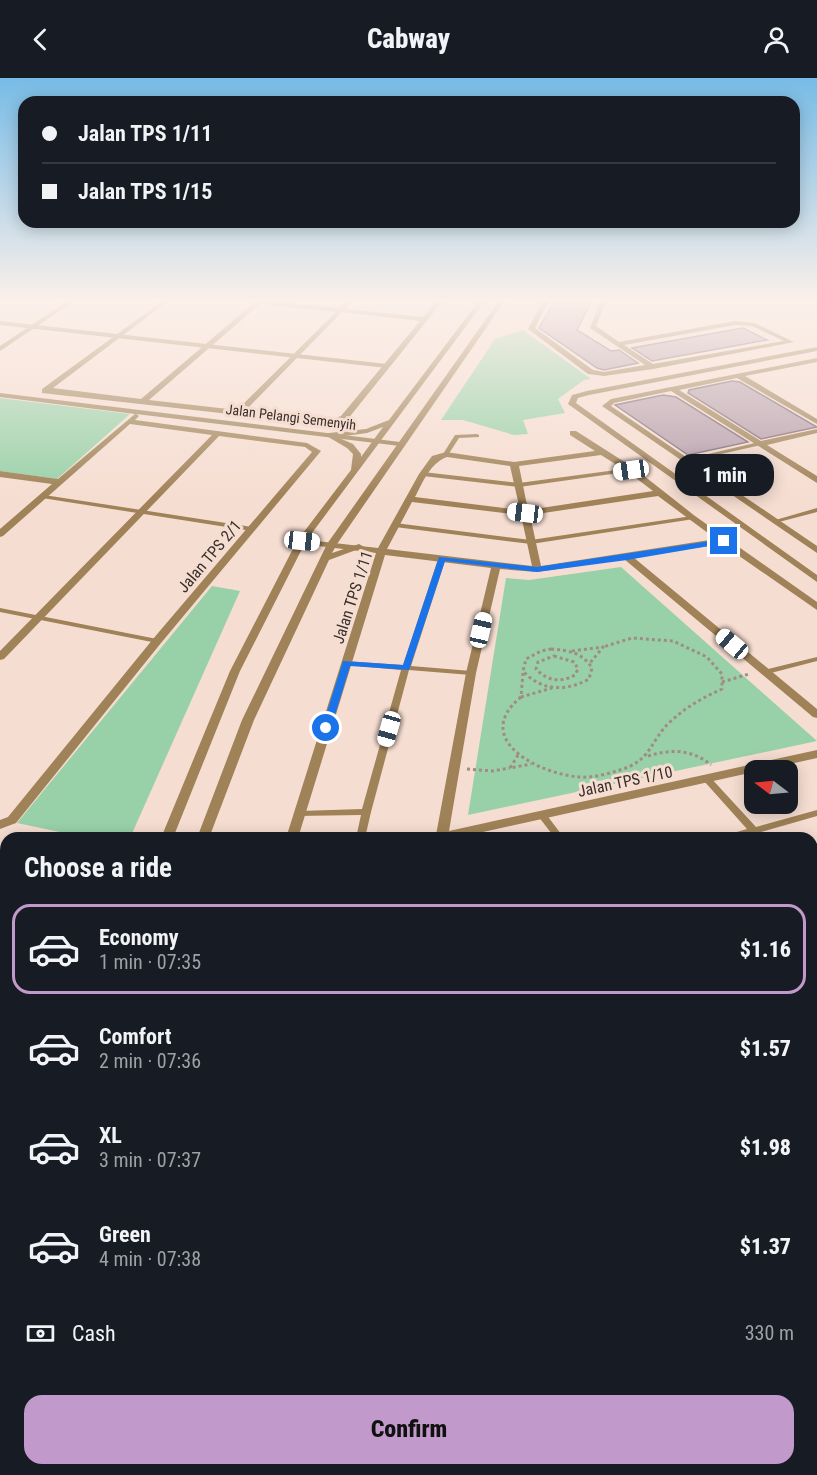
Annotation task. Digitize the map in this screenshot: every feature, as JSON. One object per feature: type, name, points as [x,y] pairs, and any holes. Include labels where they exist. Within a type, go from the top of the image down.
[{"type":"street","points":[[35,399],[78,367]]},
{"type":"street","points":[[143,401],[182,367]]},
{"type":"street","points":[[239,413],[285,367]]},
{"type":"street","points":[[48,390],[326,423],[344,418],[386,367]]},
{"type":"street","points":[[169,832],[235,671],[302,541],[431,367]]},
{"type":"street","points":[[206,832],[248,720],[324,559],[335,539],[455,367]]},
{"type":"street","points":[[584,367],[591,372],[604,374],[639,367]]},
{"type":"street","points":[[653,367],[667,377]]},
{"type":"street","points":[[720,367],[587,393],[575,397],[572,404],[817,579]]},
{"type":"street","points":[[782,367],[611,401],[606,406],[817,550]]},
{"type":"street","points":[[739,376],[817,422]]},
{"type":"street","points":[[673,389],[817,480]]},
{"type":"street","name":"Jalan Pelangi Semenyih","points":[[0,395],[400,444]]},
{"type":"street","points":[[0,534],[139,412]]},
{"type":"street","points":[[329,435],[368,431],[390,421]]},
{"type":"street","name":"Jalan TPS 2/1","points":[[0,825],[12,820],[157,641],[317,451],[307,445],[129,422]]},
{"type":"street","points":[[759,444],[817,431]]},
{"type":"street","points":[[0,657],[218,433]]},
{"type":"street","points":[[573,433],[631,470],[692,518],[817,607]]},
{"type":"street","points":[[329,435],[350,446],[357,454],[355,470]]},
{"type":"street","points":[[446,454],[514,464],[602,452]]},
{"type":"street","name":"Jalan TPS 1/11","points":[[294,832],[382,550],[423,474],[435,458],[446,454]]},
{"type":"street","points":[[514,464],[537,569]]},
{"type":"street","points":[[0,474],[59,482]]},
{"type":"street","points":[[408,499],[525,513],[660,493]]},
{"type":"street","points":[[302,541],[335,539],[359,547],[496,566],[537,569],[627,558],[724,541]]},
{"type":"street","points":[[324,559],[359,547]]},
{"type":"street","points":[[627,558],[817,715]]},
{"type":"street","points":[[442,832],[471,673],[496,566]]},
{"type":"street","name":"Jalan TPS 1/10","points":[[469,832],[711,774],[817,754]]},
{"type":"lane","name":"Jalan TPS 1/11","points":[[446,454],[457,436],[477,436]]},
{"type":"lane","points":[[686,460],[759,444]]},
{"type":"lane","points":[[423,474],[519,485],[631,470]]},
{"type":"lane","points":[[44,496],[252,529]]},
{"type":"lane","points":[[775,521],[817,510]]},
{"type":"lane","points":[[395,525],[531,542],[692,518]]},
{"type":"lane","points":[[362,832],[406,668],[442,558]]},
{"type":"lane","points":[[0,610],[157,641]]},
{"type":"lane","points":[[767,672],[817,659]]},
{"type":"lane","points":[[346,663],[471,673]]},
{"type":"lane","points":[[711,774],[756,832]]},
{"type":"lane","points":[[300,814],[366,812]]},
{"type":"lane","points":[[766,832],[817,813]]},
{"type":"lane","points":[[543,816],[555,832]]},
{"type":"path","points":[[521,697],[526,659],[541,651],[570,651],[603,647],[632,638],[673,641],[707,657],[722,674],[722,689],[695,702],[665,727],[647,756]]},
{"type":"path","points":[[590,663],[603,647]]},
{"type":"path","points":[[561,657],[562,650]]},
{"type":"path","points":[[570,651],[590,663],[592,668],[589,679],[575,687],[553,688],[521,697],[513,702],[503,717],[504,733],[512,750],[532,764],[559,773],[585,777],[631,767],[647,756],[665,749],[688,752],[705,759],[711,774]]},
{"type":"path","points":[[561,657],[574,662],[578,669],[572,677],[562,680],[542,676],[536,669],[538,662],[542,659],[561,657]]},
{"type":"path","points":[[523,671],[534,682],[553,688]]},
{"type":"path","points":[[722,682],[751,673]]},
{"type":"path","points":[[562,680],[565,688]]},
{"type":"path","points":[[510,768],[519,755]]},
{"type":"path","points":[[467,770],[493,771],[532,764]]},
{"type":"green space","points":[[476,367],[575,367],[591,379],[584,380],[558,399],[565,413],[523,420],[528,434],[514,435],[463,420],[441,420]]},
{"type":"green space","points":[[0,398],[130,414],[57,479],[0,471]]},
{"type":"green space","points":[[621,567],[817,741],[468,815],[506,578],[529,580]]},
{"type":"green space","points":[[212,586],[240,591],[133,832],[60,832],[17,823]]},
{"type":"building","points":[[596,367],[618,367],[604,370]]},
{"type":"building","points":[[732,381],[740,382],[817,427],[761,439],[688,393],[689,390]]},
{"type":"building","points":[[663,395],[676,397],[748,442],[688,455],[615,405]]},
{"type":"route","points":[[326,728],[346,663],[406,668],[442,558],[537,569],[627,558],[724,541]]}]
